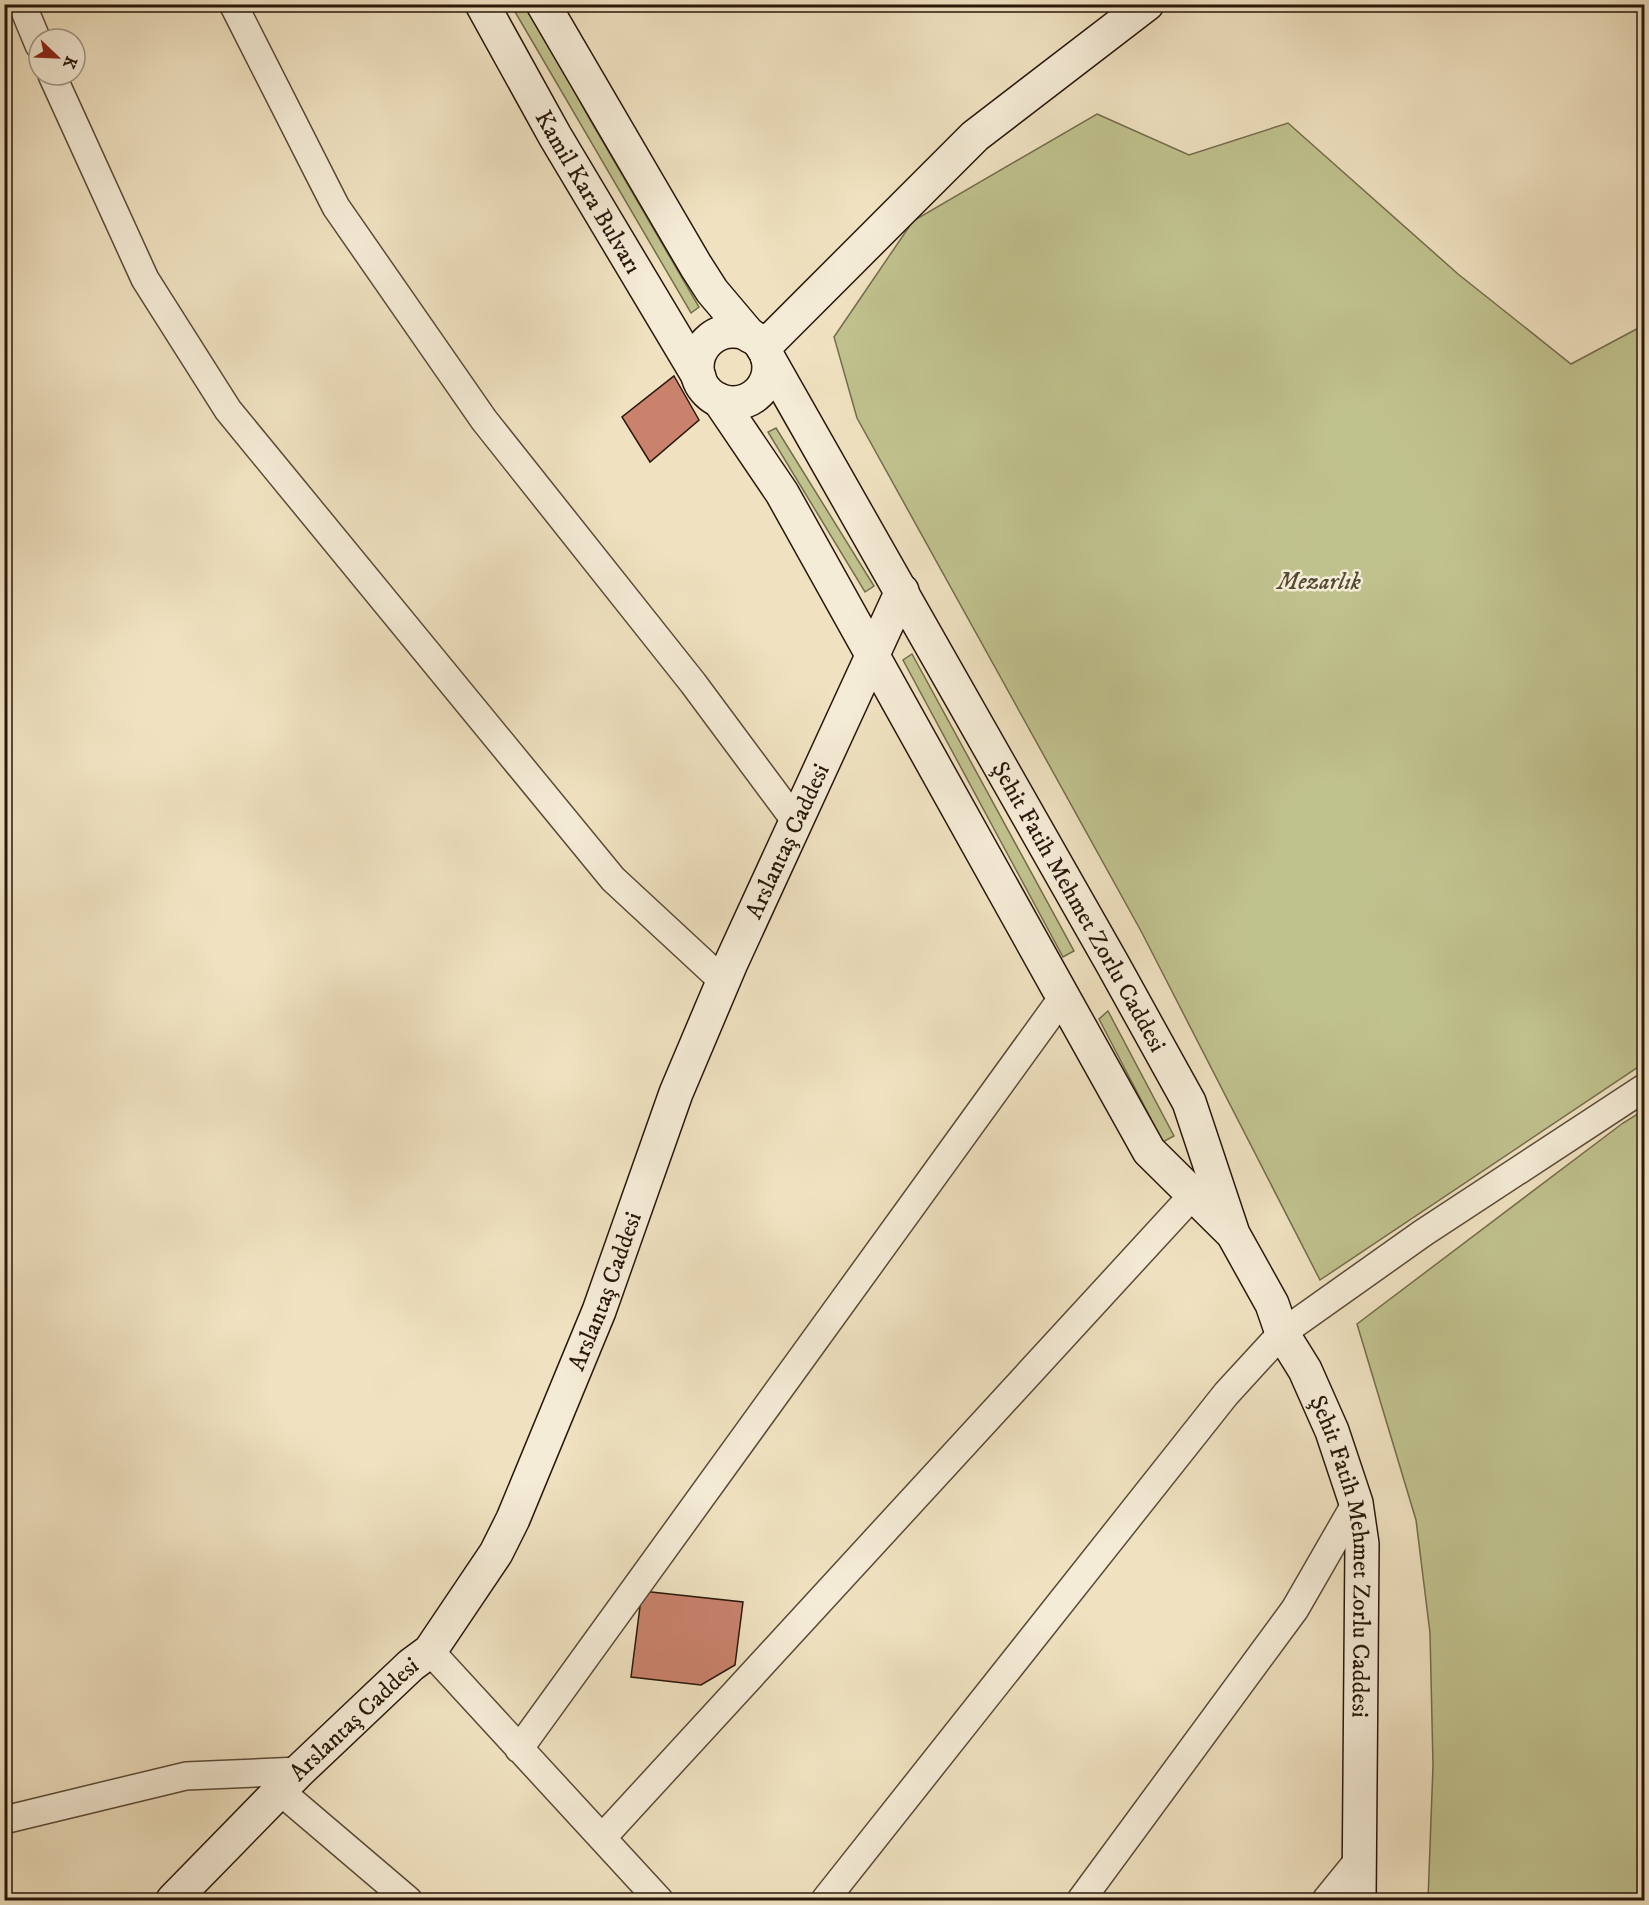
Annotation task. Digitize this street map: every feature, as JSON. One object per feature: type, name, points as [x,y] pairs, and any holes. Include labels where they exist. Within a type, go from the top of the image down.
[{"type":"main road","name":"Kamil Kara Bulvarı","points":[[482,4],[555,136],[709,389],[782,494],[872,655]]},
{"type":"main road","points":[[543,4],[701,274],[760,346],[902,591]]},
{"type":"main road","points":[[760,346],[975,136],[1137,7]]},
{"type":"main road","points":[[722,332],[741,332],[760,346],[766,381],[756,394],[742,402],[709,389],[698,359],[706,342],[722,332]]},
{"type":"main road","name":"Arslantaş Caddesi","points":[[173,1900],[290,1781],[411,1665],[430,1651],[496,1552],[518,1508],[599,1311],[658,1137],[723,981],[902,591]]},
{"type":"main road","name":"Şehit Fatih Mehmet Zorlu Caddesi","points":[[902,591],[1189,1102],[1233,1234],[1272,1304],[1282,1333],[1305,1370],[1332,1431],[1356,1503],[1362,1544],[1359,1900]]},
{"type":"main road","name":"Şehit Fatih Mehmet Zorlu Caddesi","points":[[872,655],[1149,1151],[1233,1234]]},
{"type":"street","points":[[22,4],[32,27]]},
{"type":"street","points":[[233,4],[336,207],[484,420],[693,683],[796,823]]},
{"type":"street","points":[[57,87],[145,279],[228,410],[613,879],[723,981]]},
{"type":"street","points":[[519,1749],[1063,997]]},
{"type":"street","points":[[825,1900],[1226,1394],[1282,1333],[1423,1233],[1644,1088]]},
{"type":"street","points":[[602,1838],[1192,1196]]},
{"type":"street","points":[[1081,1900],[1295,1609],[1356,1503]]},
{"type":"street","points":[[430,1651],[659,1900]]},
{"type":"street","points":[[4,1820],[186,1776],[290,1781],[408,1900]]},
{"type":"street","points":[[1326,1900],[1361,1857]]},
{"type":"green space","points":[[511,5],[527,5],[589,118],[699,307],[691,313]]},
{"type":"green space","name":"Mezarlık","points":[[1097,114],[1189,155],[1288,123],[1458,274],[1571,364],[1644,325],[1644,1063],[1320,1280],[1141,931],[857,418],[834,337],[913,221]]},
{"type":"green space","points":[[776,428],[874,586],[865,592],[768,432]]},
{"type":"green space","points":[[912,654],[1074,951],[1063,957],[903,660]]},
{"type":"green space","points":[[1108,1011],[1174,1136],[1163,1142],[1099,1019]]},
{"type":"green space","points":[[1644,1110],[1644,1900],[1428,1900],[1433,1766],[1430,1633],[1416,1520],[1357,1324],[1623,1123]]},
{"type":"building","points":[[674,376],[699,420],[650,462],[622,417]]},
{"type":"building","points":[[642,1591],[743,1602],[735,1665],[701,1685],[631,1677]]}]
